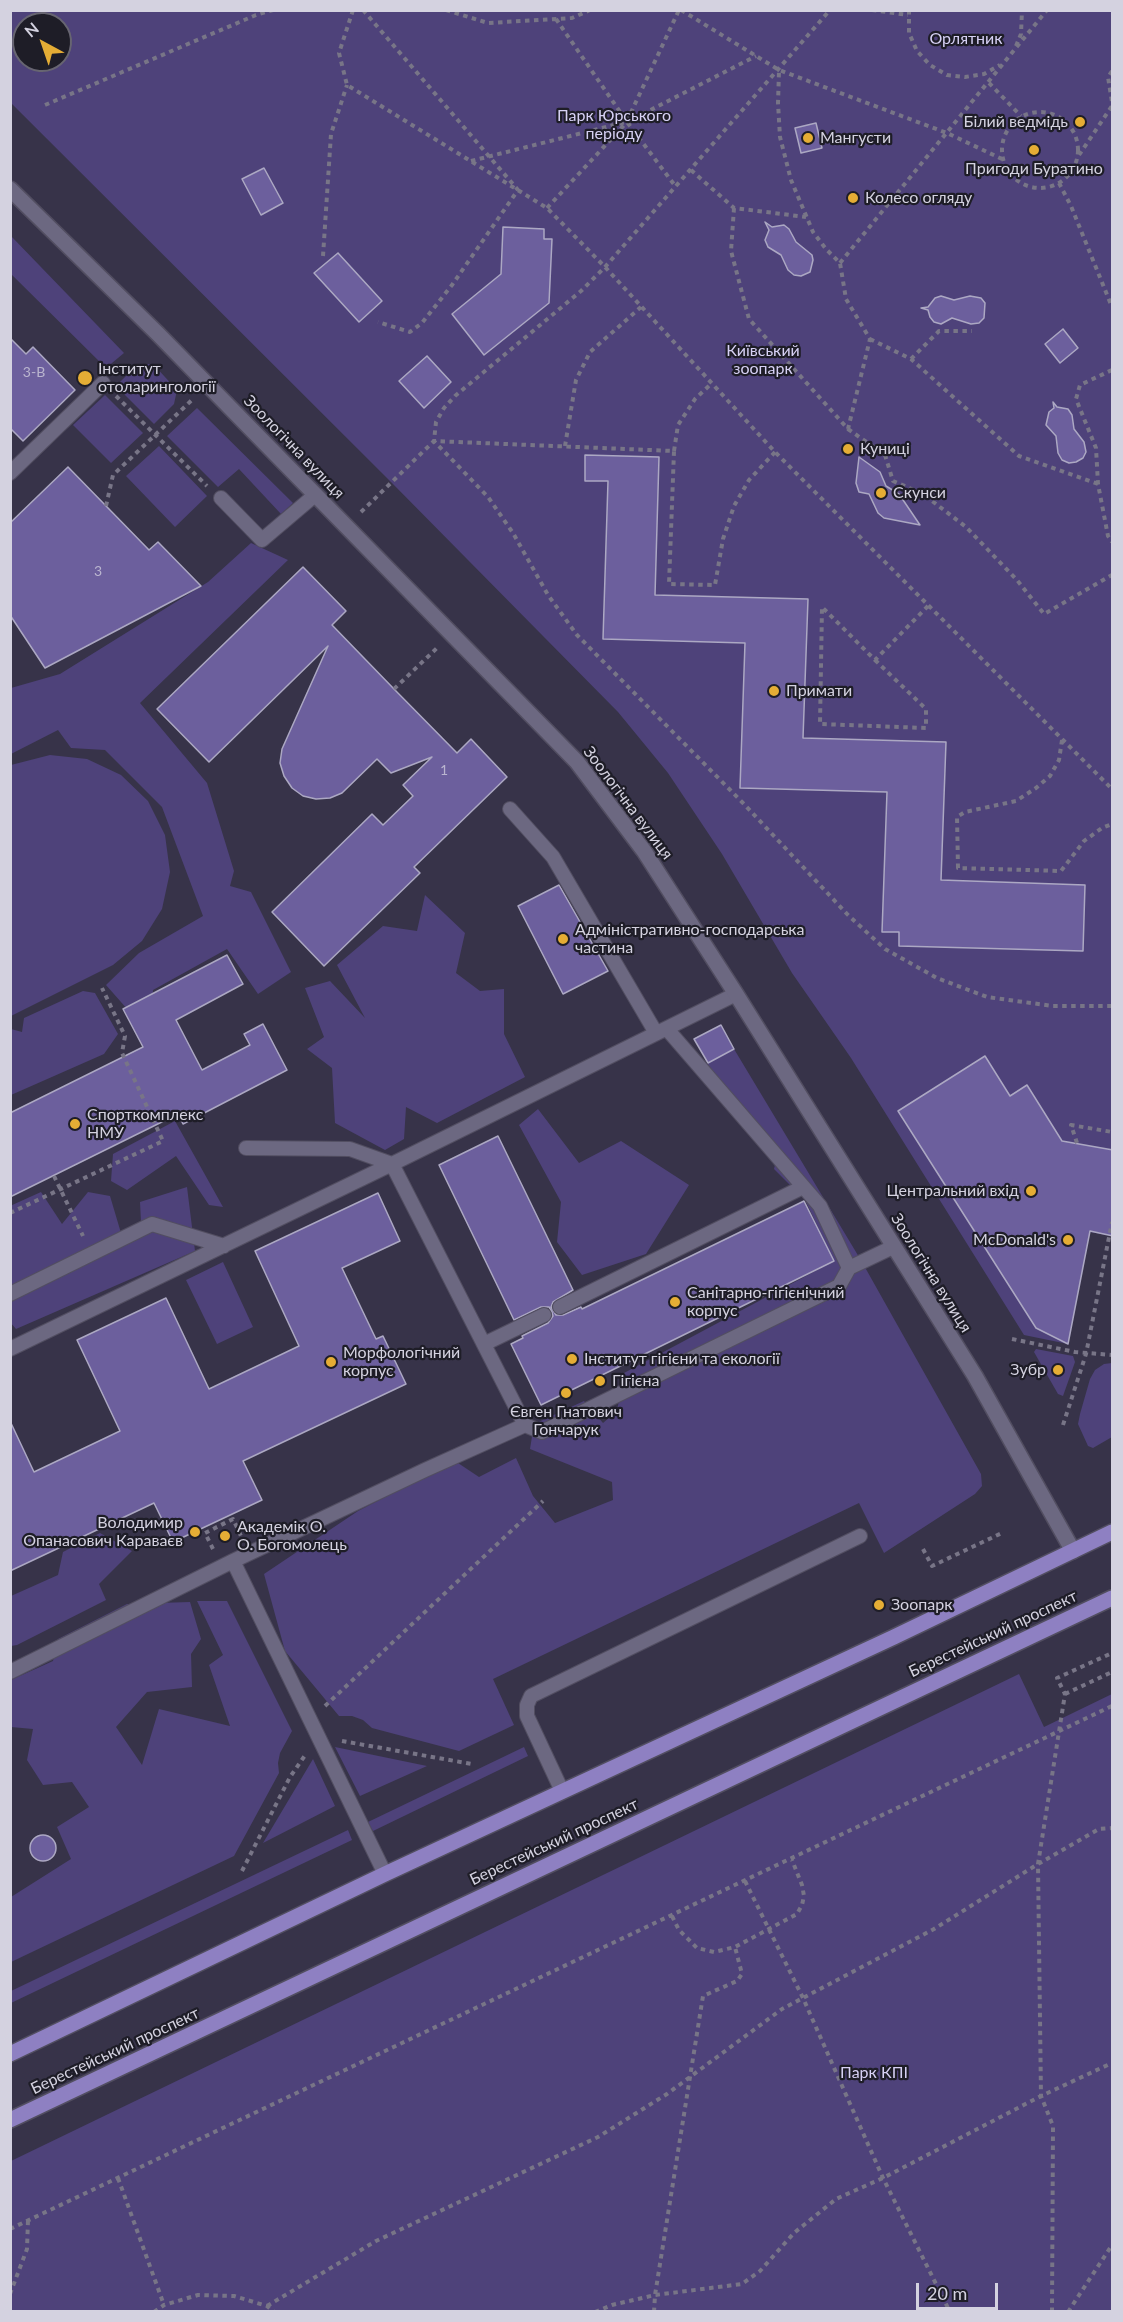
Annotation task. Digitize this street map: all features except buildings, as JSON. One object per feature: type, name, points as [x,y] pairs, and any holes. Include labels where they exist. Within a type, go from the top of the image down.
[{"type":"main road","points":[[10,2054],[385,1874],[894,1637],[1113,1532]]},
{"type":"main road","name":"Берестейський проспект","points":[[10,2120],[1113,1598]]},
{"type":"street","name":"Зоологічна вулиця","points":[[10,189],[158,334],[577,762],[644,851],[736,994],[975,1376],[1073,1551]]},
{"type":"lane","points":[[10,473],[103,382]]},
{"type":"lane","points":[[216,494],[262,540],[315,495]]},
{"type":"lane","points":[[510,809],[554,857],[661,1031],[820,1206],[849,1268]]},
{"type":"lane","points":[[10,1349],[736,994]]},
{"type":"lane","points":[[246,1148],[350,1149],[392,1164],[525,1425],[542,1432],[839,1286],[849,1268],[893,1247]]},
{"type":"lane","points":[[560,1307],[804,1187]]},
{"type":"lane","points":[[10,1294],[152,1224],[224,1246]]},
{"type":"lane","points":[[484,1344],[544,1315]]},
{"type":"lane","points":[[10,1672],[233,1561],[525,1425]]},
{"type":"lane","points":[[562,1791],[527,1716],[527,1705],[531,1696],[860,1536]]},
{"type":"lane","points":[[233,1561],[385,1874]]},
{"type":"path","points":[[45,105],[256,15],[273,10]]},
{"type":"path","points":[[323,256],[332,134],[347,85],[339,53],[353,10]]},
{"type":"path","points":[[363,10],[518,190]]},
{"type":"path","points":[[446,10],[488,23],[572,18],[590,10]]},
{"type":"path","points":[[547,208],[627,122],[680,10],[779,70],[946,134],[1002,159]]},
{"type":"path","points":[[346,526],[434,441],[436,422],[444,408],[455,396],[581,291],[605,267],[830,10]]},
{"type":"path","points":[[872,10],[908,13],[909,33],[916,51],[930,65],[947,75],[966,77],[984,74],[1001,65],[1047,10]]},
{"type":"path","points":[[840,263],[1014,50],[1021,34],[1022,10]]},
{"type":"path","points":[[556,19],[627,122],[676,187]]},
{"type":"path","points":[[471,161],[627,122],[756,56]]},
{"type":"path","points":[[779,70],[780,137],[791,180],[806,217],[826,249],[840,263],[846,299],[870,339],[911,359],[1019,456],[1098,484]]},
{"type":"path","points":[[1078,156],[1076,138],[1067,122],[1045,111],[1032,112],[1011,124],[1004,135],[1001,147],[1002,159],[1007,170],[1015,179],[1036,188],[1059,183],[1068,176],[1078,156],[1113,104],[1108,77],[1113,71]]},
{"type":"path","points":[[989,82],[1021,117]]},
{"type":"path","points":[[347,85],[547,208],[605,267],[776,452],[1113,789]]},
{"type":"path","points":[[691,170],[734,208],[806,217]]},
{"type":"path","points":[[1059,183],[1071,206],[1113,307]]},
{"type":"path","points":[[378,322],[410,332],[422,323],[452,285],[518,190]]},
{"type":"path","points":[[734,208],[731,251],[749,319],[848,429],[885,455],[893,481],[923,494],[966,527],[1017,580],[1044,614],[1113,575]]},
{"type":"path","points":[[565,446],[576,380],[591,352],[641,307]]},
{"type":"path","points":[[911,359],[939,331],[972,331]]},
{"type":"path","points":[[848,429],[870,339]]},
{"type":"path","points":[[1113,370],[1080,385],[1076,399],[1096,448],[1098,484],[1108,536],[1113,542]]},
{"type":"path","points":[[103,382],[216,494]]},
{"type":"path","points":[[712,383],[695,399],[678,425],[674,451],[669,584],[715,585],[723,538],[734,506],[749,480],[776,452]]},
{"type":"path","points":[[106,506],[113,476],[196,396]]},
{"type":"path","points":[[434,441],[674,451]]},
{"type":"path","points":[[434,441],[488,497],[513,533],[548,595],[577,635],[743,803],[848,915],[885,949],[937,978],[987,997],[1053,1006],[1113,1006]]},
{"type":"path","points":[[875,660],[928,606]]},
{"type":"path","points":[[822,607],[875,660],[926,709],[926,728],[820,724],[822,607]]},
{"type":"path","points":[[394,689],[441,644]]},
{"type":"path","points":[[1062,739],[1059,760],[1050,776],[1036,788],[1017,801],[965,812],[957,817],[958,868],[1061,871],[1084,841],[1102,828],[1113,824]]},
{"type":"path","points":[[10,1213],[163,1141],[122,1053],[125,1036],[102,988]]},
{"type":"path","points":[[1077,1143],[1071,1125],[1113,1132]]},
{"type":"path","points":[[54,1176],[91,1254]]},
{"type":"path","points":[[1063,1425],[1086,1354],[1112,1224]]},
{"type":"path","points":[[1012,1339],[1086,1354],[1113,1355]]},
{"type":"path","points":[[322,1709],[543,1501]]},
{"type":"path","points":[[215,1554],[205,1533],[218,1524],[233,1519],[243,1540]]},
{"type":"path","points":[[923,1549],[932,1566],[1004,1532]]},
{"type":"path","points":[[1052,2312],[1053,2126],[1041,2096],[1038,1864],[1065,1695],[1057,1678],[1113,1653]]},
{"type":"path","points":[[1065,1695],[1113,1672]]},
{"type":"path","points":[[10,2229],[1113,1706]]},
{"type":"path","points":[[242,1871],[290,1777],[319,1736],[471,1764]]},
{"type":"path","points":[[267,2306],[376,2241],[598,2138],[667,2094],[782,2009],[934,1929],[1099,1829],[1113,1828]]},
{"type":"path","points":[[672,1916],[679,1930],[697,1948],[714,1953],[735,1947],[797,1914],[804,1896],[792,1860]]},
{"type":"path","points":[[745,1881],[803,1998],[883,2178],[950,2312]]},
{"type":"path","points":[[654,2312],[704,1996],[737,1981],[742,1974],[735,1947]]},
{"type":"path","points":[[595,2312],[612,2305],[655,2295],[742,2284],[760,2271],[794,2233],[836,2199],[883,2178],[1041,2096],[1113,2063]]},
{"type":"path","points":[[118,2178],[164,2305]]},
{"type":"path","points":[[10,2294],[27,2249],[28,2220]]},
{"type":"path","points":[[1068,2312],[1113,2245]]},
{"type":"path","points":[[154,2312],[164,2305],[198,2295],[234,2296],[267,2306],[274,2312]]},
{"type":"green space","name":"Київський зоопарк","points":[[10,11],[1112,11],[1112,1236],[1090,1232],[1068,1344],[1024,1335],[851,1058],[792,973],[722,854],[668,773],[618,712],[11,103]]},
{"type":"green space","points":[[11,236],[124,353],[106,368],[11,274]]},
{"type":"green space","points":[[138,364],[153,364],[177,390],[174,404],[154,424],[116,386]]},
{"type":"green space","points":[[105,395],[143,433],[111,463],[73,425]]},
{"type":"green space","points":[[197,408],[293,503],[281,514],[239,469],[218,487],[167,436]]},
{"type":"green space","points":[[159,446],[207,496],[175,527],[126,476]]},
{"type":"green space","points":[[251,543],[288,560],[140,703],[207,783],[234,871],[230,886],[251,892],[291,972],[258,994],[227,949],[153,990],[150,1035],[106,985],[139,953],[203,916],[162,807],[105,750],[71,748],[58,730],[11,754],[11,688],[60,674],[208,582]]},
{"type":"green space","points":[[50,755],[87,759],[121,775],[148,801],[165,835],[170,872],[162,909],[142,941],[113,965],[11,1016],[11,765]]},
{"type":"green space","points":[[425,895],[465,933],[456,973],[480,991],[504,989],[504,1034],[525,1077],[437,1123],[406,1107],[404,1139],[385,1150],[335,1123],[332,1068],[307,1049],[324,1037],[305,988],[330,981],[365,1018],[337,965],[383,926],[417,931]]},
{"type":"green space","points":[[83,991],[95,993],[118,1034],[104,1054],[11,1095],[11,1029],[22,1032],[24,1018]]},
{"type":"green space","points":[[734,1049],[862,1262],[981,1474],[982,1486],[975,1494],[884,1553],[859,1503],[493,1679],[514,1725],[459,1751],[372,1728],[363,1720],[352,1716],[339,1716],[285,1651],[264,1574],[358,1511],[455,1461],[479,1477],[516,1458],[533,1496],[555,1523],[613,1500],[612,1482],[530,1449],[534,1424],[584,1401],[603,1423],[617,1411],[624,1373],[834,1261],[805,1200],[774,1169],[778,1152],[707,1064]]},
{"type":"green space","points":[[538,1109],[579,1163],[621,1141],[689,1185],[646,1254],[582,1275],[557,1242],[561,1202],[519,1125]]},
{"type":"green space","points":[[175,1121],[223,1207],[209,1205],[176,1156],[127,1190],[111,1181],[113,1154]]},
{"type":"green space","points":[[187,1187],[195,1251],[16,1329],[10,1322],[10,1206],[41,1192],[62,1224],[88,1192],[110,1196],[121,1233],[141,1222],[140,1202]]},
{"type":"green space","points":[[223,1262],[253,1327],[217,1344],[186,1280]]},
{"type":"green space","points":[[1036,1349],[1073,1356],[1075,1362],[1063,1396],[1058,1394],[1034,1352]]},
{"type":"green space","points":[[1112,1363],[1112,1437],[1093,1448],[1088,1446],[1078,1424],[1080,1414],[1090,1379],[1095,1370],[1104,1364]]},
{"type":"green space","points":[[100,1533],[132,1551],[99,1584],[106,1600],[11,1646],[11,1596],[58,1575],[63,1552]]},
{"type":"green space","points":[[197,1601],[227,1601],[292,1731],[280,1753],[279,1773],[234,1856],[11,1962],[11,1897],[71,1859],[57,1827],[89,1807],[72,1782],[43,1785],[27,1760],[33,1729],[11,1727],[11,1680],[53,1661],[58,1639],[127,1604],[190,1602],[201,1639],[191,1654],[192,1687],[147,1692],[116,1727],[142,1765],[159,1709],[230,1726],[209,1665],[223,1655]]},
{"type":"green space","name":"Парк КПІ","points":[[1019,1674],[1044,1727],[1112,1694],[1112,2311],[11,2311],[11,2161]]},
{"type":"green space","points":[[335,1747],[427,1766],[360,1796]]},
{"type":"green space","points":[[524,1747],[528,1756],[373,1831],[368,1822]]},
{"type":"green space","points":[[313,1759],[335,1806],[263,1843]]},
{"type":"green space","points":[[348,1830],[352,1840],[11,2003],[11,1991]]},
{"type":"place","name":"Білий ведмідь","points":[[1080,122]]},
{"type":"place","name":"Мангусти","points":[[808,138]]},
{"type":"place","name":"Пригоди Буратино","points":[[1034,150]]},
{"type":"place","name":"Колесо огляду","points":[[853,198]]},
{"type":"place","name":"Інститут отоларингології","points":[[85,378]]},
{"type":"place","name":"Куниці","points":[[848,449]]},
{"type":"place","name":"Скунси","points":[[881,493]]},
{"type":"place","name":"Примати","points":[[774,691]]},
{"type":"place","name":"Адміністративно-господарська частина","points":[[563,939]]},
{"type":"place","name":"Спорткомплекс НМУ","points":[[75,1124]]},
{"type":"place","name":"Центральний вхід","points":[[1031,1191]]},
{"type":"place","name":"McDonald's","points":[[1068,1240]]},
{"type":"place","name":"Санітарно-гігієнічний корпус","points":[[675,1302]]},
{"type":"place","name":"Інститут гігієни та екології","points":[[572,1359]]},
{"type":"place","name":"Морфологічний корпус","points":[[331,1362]]},
{"type":"place","name":"Зубр","points":[[1058,1370]]},
{"type":"place","name":"Гігієна","points":[[600,1381]]},
{"type":"place","name":"Євген Гнатович Гончарук","points":[[566,1393]]},
{"type":"place","name":"Володимир Опанасович Караваєв","points":[[195,1532]]},
{"type":"place","name":"Академік О. О. Богомолець","points":[[225,1536]]},
{"type":"place","name":"Зоопарк","points":[[879,1605]]},
{"type":"park label","name":"Орлятник","points":[[966,39]]},
{"type":"park label","name":"Парк Юрського періоду","points":[[614,125]]}]
